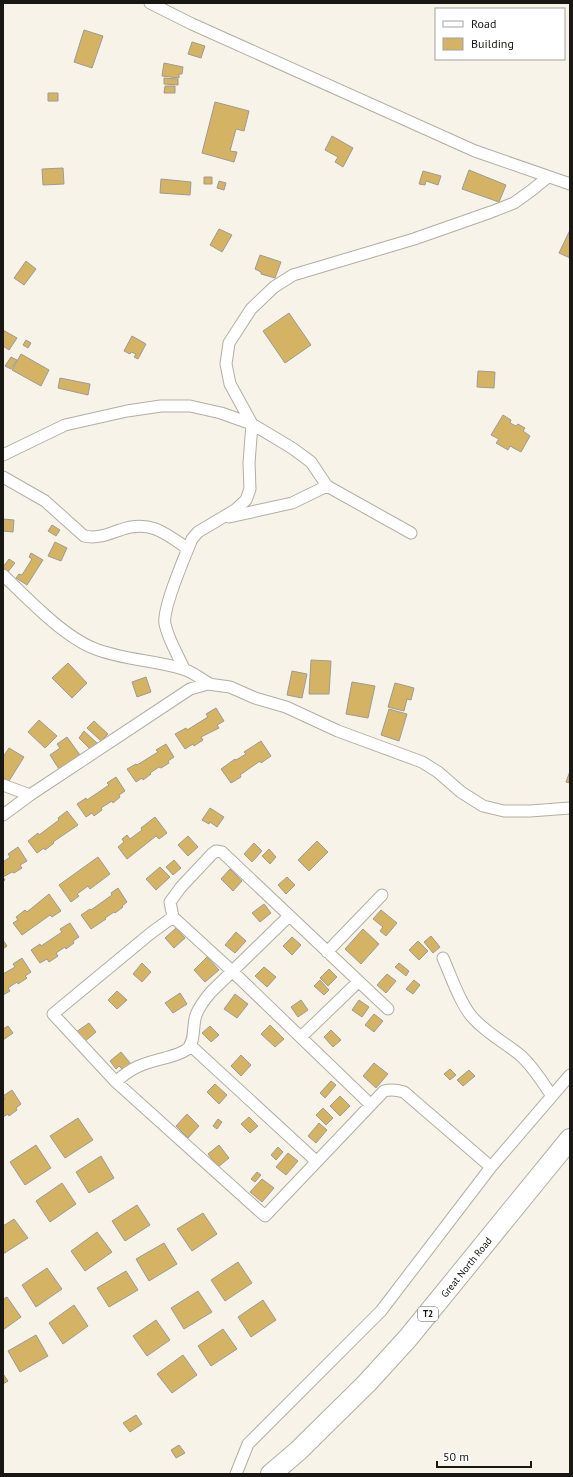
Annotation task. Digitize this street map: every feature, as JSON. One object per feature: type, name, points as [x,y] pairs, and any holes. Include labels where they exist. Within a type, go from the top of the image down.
[{"type":"highway","name":"Great North Road","points":[[271,1474],[298,1451],[367,1383],[408,1338],[570,1139]]},
{"type":"street","points":[[150,3],[192,24],[475,151],[570,184]]},
{"type":"street","points":[[184,669],[168,635],[164,622],[166,608],[192,539],[198,532],[235,510],[246,500],[250,489],[249,463],[252,424],[230,384],[226,364],[229,343],[251,309],[274,287],[293,275],[414,239],[509,205],[514,203],[548,177]]},
{"type":"street","points":[[3,455],[65,425],[127,411],[161,406],[190,406],[221,413],[252,424],[292,448],[310,462],[327,486],[411,533]]},
{"type":"street","points":[[3,477],[45,501],[84,536],[93,538],[104,536],[124,529],[139,526],[154,528],[165,532],[188,549]]},
{"type":"street","points":[[220,518],[292,503],[327,486]]},
{"type":"street","points":[[3,575],[60,627],[93,648],[184,669],[210,684],[230,687],[255,698],[286,707],[338,731],[422,762],[438,772],[462,792],[483,806],[504,811],[570,808]]},
{"type":"street","points":[[3,815],[30,795],[190,689],[210,684]]},
{"type":"street","points":[[3,785],[30,795]]},
{"type":"street","points":[[371,1105],[232,971],[173,917],[170,902],[181,887],[212,854],[216,851],[222,852],[388,1009]]},
{"type":"street","points":[[327,952],[382,895]]},
{"type":"street","points":[[116,1082],[126,1072],[137,1067],[174,1056],[185,1051],[190,1045],[196,1016],[200,1006],[211,992],[289,916]]},
{"type":"street","points":[[173,917],[145,938],[53,1014],[116,1082],[265,1216],[384,1091],[390,1089],[404,1092],[491,1167]]},
{"type":"street","points":[[443,958],[472,1018],[521,1055],[552,1096]]},
{"type":"street","points":[[301,1038],[358,982]]},
{"type":"street","points":[[190,1045],[316,1161]]},
{"type":"street","points":[[236,1474],[248,1444],[381,1311],[491,1167],[570,1075]]},
{"type":"building","points":[[84,30],[103,36],[92,68],[74,62]]},
{"type":"building","points":[[192,42],[205,46],[201,58],[188,54]]},
{"type":"building","points":[[164,63],[183,67],[182,74],[179,74],[179,78],[162,76]]},
{"type":"building","points":[[164,78],[178,79],[178,85],[164,84]]},
{"type":"building","points":[[165,86],[175,86],[175,93],[164,93]]},
{"type":"building","points":[[48,93],[58,93],[58,101],[48,101]]},
{"type":"building","points":[[215,102],[249,111],[244,131],[236,129],[230,151],[237,152],[234,162],[202,153]]},
{"type":"building","points":[[332,136],[353,148],[343,167],[335,162],[338,157],[325,150]]},
{"type":"building","points":[[63,168],[64,184],[43,185],[42,169]]},
{"type":"building","points":[[469,170],[506,185],[499,202],[462,189]]},
{"type":"building","points":[[423,171],[441,176],[438,185],[426,181],[425,185],[419,184]]},
{"type":"building","points":[[204,177],[212,177],[212,184],[204,184]]},
{"type":"building","points":[[161,179],[191,182],[190,195],[160,193]]},
{"type":"building","points":[[219,181],[226,183],[224,190],[217,188]]},
{"type":"building","points":[[219,229],[232,235],[222,252],[210,245]]},
{"type":"building","points":[[570,230],[570,258],[559,253]]},
{"type":"building","points":[[260,255],[281,262],[275,278],[261,274],[261,272],[255,269]]},
{"type":"building","points":[[26,261],[36,269],[24,285],[14,278]]},
{"type":"building","points":[[289,313],[311,345],[285,363],[263,331]]},
{"type":"building","points":[[3,330],[17,338],[9,350],[3,346]]},
{"type":"building","points":[[132,336],[146,344],[138,359],[134,357],[136,354],[131,352],[130,354],[124,351]]},
{"type":"building","points":[[26,340],[31,343],[28,348],[23,345]]},
{"type":"building","points":[[21,354],[49,370],[41,386],[12,370]]},
{"type":"building","points":[[11,357],[17,360],[11,369],[5,366]]},
{"type":"building","points":[[478,371],[495,372],[494,388],[477,387]]},
{"type":"building","points":[[60,378],[90,384],[88,395],[58,388]]},
{"type":"building","points":[[503,415],[511,420],[510,423],[516,426],[518,424],[525,428],[523,431],[530,436],[521,452],[510,446],[508,450],[496,443],[499,439],[491,435]]},
{"type":"building","points":[[3,519],[14,520],[13,532],[3,531]]},
{"type":"building","points":[[52,525],[60,530],[56,536],[48,531]]},
{"type":"building","points":[[55,542],[67,548],[61,561],[48,556]]},
{"type":"building","points":[[31,553],[43,560],[27,585],[16,578],[19,574],[22,575],[32,559],[29,557]]},
{"type":"building","points":[[9,559],[15,563],[7,573],[3,570],[3,567]]},
{"type":"building","points":[[311,660],[331,661],[329,694],[309,694]]},
{"type":"building","points":[[68,663],[87,683],[72,698],[52,678]]},
{"type":"building","points":[[292,671],[307,674],[302,698],[287,695]]},
{"type":"building","points":[[146,677],[151,692],[137,697],[132,682]]},
{"type":"building","points":[[352,682],[375,686],[368,718],[346,714]]},
{"type":"building","points":[[395,683],[414,688],[411,700],[407,699],[404,711],[388,707]]},
{"type":"building","points":[[216,708],[224,721],[217,725],[219,728],[201,737],[203,740],[194,746],[193,744],[185,749],[175,734],[186,728],[187,730],[208,717],[206,714]]},
{"type":"building","points":[[389,709],[407,714],[399,741],[381,735]]},
{"type":"building","points":[[39,720],[57,736],[45,748],[28,732]]},
{"type":"building","points":[[94,721],[108,734],[101,741],[87,728]]},
{"type":"building","points":[[84,731],[97,743],[91,750],[79,738]]},
{"type":"building","points":[[67,737],[80,755],[59,769],[50,755],[60,748],[57,744]]},
{"type":"building","points":[[261,741],[271,756],[261,763],[260,761],[240,775],[241,777],[231,783],[221,769],[235,759],[236,760],[246,754],[244,752]]},
{"type":"building","points":[[166,744],[174,757],[168,761],[169,763],[161,768],[159,767],[143,780],[142,778],[136,782],[127,769],[136,764],[137,765],[158,752],[156,750]]},
{"type":"building","points":[[9,748],[24,757],[9,781],[3,778],[3,757]]},
{"type":"building","points":[[570,771],[570,783],[566,782]]},
{"type":"building","points":[[116,777],[125,791],[119,795],[120,797],[113,803],[112,801],[101,808],[102,810],[94,816],[92,813],[86,817],[77,804],[86,798],[87,800],[109,785],[107,783]]},
{"type":"building","points":[[210,808],[224,817],[217,827],[210,822],[209,824],[202,820]]},
{"type":"building","points":[[67,811],[78,825],[53,842],[54,843],[45,850],[44,848],[37,853],[28,841],[38,833],[39,835],[59,820],[58,818]]},
{"type":"building","points":[[155,817],[167,833],[159,839],[156,836],[127,859],[118,847],[124,842],[122,839],[127,835],[130,839]]},
{"type":"building","points":[[188,836],[198,847],[188,856],[178,845]]},
{"type":"building","points":[[317,841],[328,852],[309,871],[298,860]]},
{"type":"building","points":[[254,843],[262,851],[252,862],[244,854]]},
{"type":"building","points":[[18,847],[27,861],[20,865],[22,868],[3,877],[3,862],[10,857],[8,854]]},
{"type":"building","points":[[269,849],[276,857],[270,864],[262,856]]},
{"type":"building","points":[[98,857],[110,874],[90,889],[88,886],[77,894],[79,896],[71,902],[59,885]]},
{"type":"building","points":[[174,860],[181,868],[173,875],[166,867]]},
{"type":"building","points":[[160,867],[170,877],[156,890],[146,879]]},
{"type":"building","points":[[230,869],[242,881],[233,891],[221,879]]},
{"type":"building","points":[[287,877],[295,885],[286,894],[278,885]]},
{"type":"building","points":[[118,888],[127,902],[115,913],[114,912],[105,918],[106,919],[91,929],[81,915],[90,909],[91,910],[112,895],[111,893]]},
{"type":"building","points":[[49,894],[61,911],[52,917],[50,915],[22,935],[13,923],[18,920],[16,917],[25,910],[27,912]]},
{"type":"building","points":[[264,904],[271,913],[260,922],[252,913]]},
{"type":"building","points":[[381,910],[397,923],[386,936],[380,931],[383,927],[373,919]]},
{"type":"building","points":[[70,923],[79,937],[66,949],[65,947],[56,953],[58,956],[49,962],[47,959],[40,963],[31,950],[40,944],[41,946],[62,932],[60,929]]},
{"type":"building","points":[[176,928],[185,938],[174,948],[165,938]]},
{"type":"building","points":[[363,929],[379,944],[361,964],[345,949]]},
{"type":"building","points":[[236,932],[246,941],[235,953],[225,945]]},
{"type":"building","points":[[431,936],[440,947],[433,953],[424,942]]},
{"type":"building","points":[[292,937],[301,945],[292,955],[283,946]]},
{"type":"building","points":[[3,940],[7,946],[3,949]]},
{"type":"building","points":[[418,941],[428,951],[419,960],[409,950]]},
{"type":"building","points":[[207,957],[219,970],[205,982],[194,970]]},
{"type":"building","points":[[22,958],[31,972],[25,976],[27,978],[8,988],[10,991],[3,995],[3,974],[15,967],[13,964]]},
{"type":"building","points":[[142,963],[151,972],[142,982],[133,974]]},
{"type":"building","points":[[399,963],[409,971],[406,976],[395,967]]},
{"type":"building","points":[[264,967],[276,977],[267,987],[255,976]]},
{"type":"building","points":[[329,969],[337,977],[328,986],[320,978]]},
{"type":"building","points":[[387,974],[396,981],[386,993],[377,985]]},
{"type":"building","points":[[320,980],[329,990],[324,995],[314,986]]},
{"type":"building","points":[[414,980],[420,985],[413,994],[406,989]]},
{"type":"building","points":[[117,991],[127,1000],[117,1009],[108,1000]]},
{"type":"building","points":[[180,993],[187,1004],[173,1013],[165,1003]]},
{"type":"building","points":[[235,994],[248,1004],[237,1018],[224,1009]]},
{"type":"building","points":[[301,1000],[308,1010],[298,1017],[291,1007]]},
{"type":"building","points":[[359,1000],[369,1007],[362,1017],[352,1010]]},
{"type":"building","points":[[374,1014],[383,1021],[374,1032],[365,1025]]},
{"type":"building","points":[[89,1023],[96,1032],[84,1042],[76,1032]]},
{"type":"building","points":[[270,1025],[284,1039],[275,1047],[261,1034]]},
{"type":"building","points":[[8,1026],[13,1033],[3,1040],[3,1029]]},
{"type":"building","points":[[210,1026],[219,1035],[211,1042],[202,1033]]},
{"type":"building","points":[[331,1030],[341,1040],[333,1047],[324,1037]]},
{"type":"building","points":[[121,1052],[131,1064],[123,1070],[119,1066],[116,1069],[110,1061]]},
{"type":"building","points":[[241,1055],[251,1065],[241,1076],[231,1066]]},
{"type":"building","points":[[374,1063],[388,1074],[376,1088],[363,1076]]},
{"type":"building","points":[[450,1069],[456,1075],[450,1080],[444,1074]]},
{"type":"building","points":[[469,1070],[475,1076],[463,1086],[457,1080]]},
{"type":"building","points":[[331,1081],[336,1085],[325,1098],[320,1093]]},
{"type":"building","points":[[215,1084],[227,1095],[219,1104],[207,1092]]},
{"type":"building","points":[[12,1090],[21,1104],[16,1108],[17,1110],[9,1116],[8,1114],[3,1117],[3,1101],[5,1099],[3,1096]]},
{"type":"building","points":[[340,1096],[350,1106],[340,1116],[330,1106]]},
{"type":"building","points":[[323,1108],[333,1118],[326,1125],[316,1115]]},
{"type":"building","points":[[187,1114],[199,1126],[188,1138],[176,1126]]},
{"type":"building","points":[[249,1117],[258,1126],[250,1133],[241,1124]]},
{"type":"building","points":[[78,1118],[93,1140],[65,1158],[50,1136]]},
{"type":"building","points":[[218,1119],[222,1122],[217,1129],[213,1126]]},
{"type":"building","points":[[319,1123],[327,1130],[316,1143],[308,1136]]},
{"type":"building","points":[[36,1145],[51,1168],[25,1185],[10,1162]]},
{"type":"building","points":[[219,1145],[229,1158],[218,1167],[208,1154]]},
{"type":"building","points":[[278,1147],[283,1152],[276,1160],[271,1155]]},
{"type":"building","points":[[288,1153],[298,1161],[286,1175],[276,1167]]},
{"type":"building","points":[[101,1156],[114,1178],[89,1193],[76,1172]]},
{"type":"building","points":[[257,1172],[261,1175],[255,1182],[251,1179]]},
{"type":"building","points":[[262,1179],[274,1188],[262,1202],[250,1192]]},
{"type":"building","points":[[62,1183],[76,1204],[50,1222],[36,1201]]},
{"type":"building","points":[[137,1205],[150,1225],[125,1241],[112,1221]]},
{"type":"building","points":[[203,1213],[217,1234],[192,1251],[177,1229]]},
{"type":"building","points":[[14,1219],[28,1238],[3,1254],[3,1226]]},
{"type":"building","points":[[97,1232],[112,1252],[85,1271],[71,1251]]},
{"type":"building","points":[[164,1243],[177,1264],[149,1281],[136,1259]]},
{"type":"building","points":[[238,1262],[252,1283],[225,1301],[211,1280]]},
{"type":"building","points":[[47,1268],[62,1289],[36,1307],[22,1285]]},
{"type":"building","points":[[126,1271],[138,1290],[109,1307],[97,1288]]},
{"type":"building","points":[[198,1291],[212,1312],[184,1329],[171,1308]]},
{"type":"building","points":[[7,1297],[21,1317],[3,1330],[3,1299]]},
{"type":"building","points":[[263,1300],[276,1320],[251,1337],[238,1317]]},
{"type":"building","points":[[74,1305],[88,1326],[63,1344],[49,1323]]},
{"type":"building","points":[[156,1320],[170,1340],[147,1356],[133,1336]]},
{"type":"building","points":[[223,1329],[237,1349],[211,1366],[198,1346]]},
{"type":"building","points":[[36,1335],[48,1356],[20,1372],[8,1351]]},
{"type":"building","points":[[183,1355],[197,1375],[172,1393],[157,1374]]},
{"type":"building","points":[[3,1374],[8,1381],[3,1384]]},
{"type":"building","points":[[136,1415],[142,1424],[130,1432],[123,1423]]},
{"type":"building","points":[[179,1445],[185,1453],[176,1458],[171,1450]]}]
